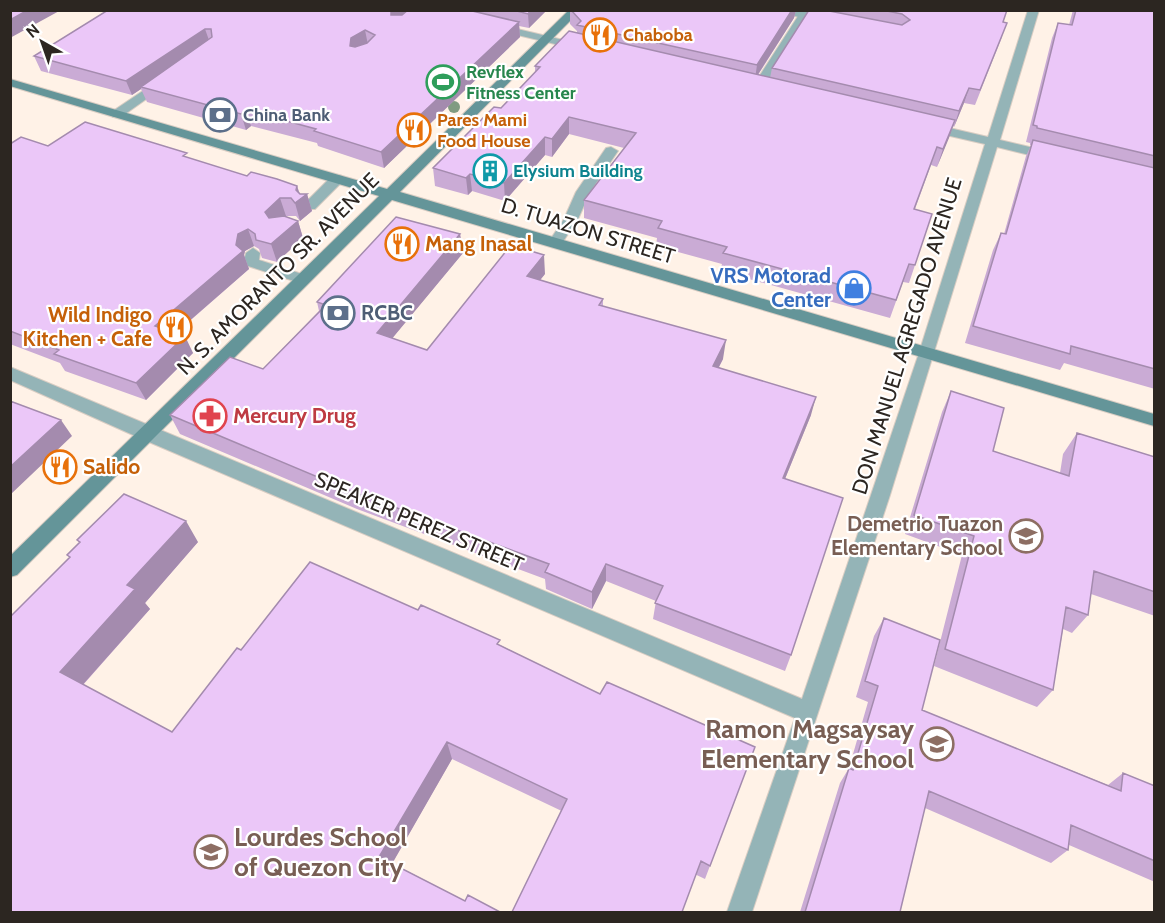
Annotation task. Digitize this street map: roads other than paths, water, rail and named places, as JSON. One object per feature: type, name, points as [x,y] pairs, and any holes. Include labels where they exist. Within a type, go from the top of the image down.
[{"type":"street","name":"N. S. AMORANTO SR. AVENUE","points":[[10,568],[576,10]]},
{"type":"street","points":[[780,10],[806,13],[818,18]]},
{"type":"street","name":"DON MANUEL AGREGADO AVENUE","points":[[740,912],[809,713],[927,354],[991,142],[1034,10]]},
{"type":"street","points":[[759,86],[806,13]]},
{"type":"street","points":[[478,23],[592,50]]},
{"type":"street","points":[[117,114],[175,72]]},
{"type":"street","name":"D. TUAZON STREET","points":[[12,84],[1155,420]]},
{"type":"street","points":[[910,122],[1061,159]]},
{"type":"street","points":[[555,243],[571,219],[583,192],[611,151]]},
{"type":"street","points":[[309,206],[336,179]]},
{"type":"street","points":[[254,253],[251,261],[303,279]]},
{"type":"street","name":"SPEAKER PEREZ STREET","points":[[10,372],[148,434],[809,713]]},
{"type":"place","name":"Chaboba","points":[[600,35]]},
{"type":"place","name":"Revflex Fitness Center","points":[[443,82]]},
{"type":"place","name":"China Bank","points":[[220,115]]},
{"type":"place","name":"Pares Mami Food House","points":[[414,130]]},
{"type":"place","name":"Elysium Building","points":[[490,171]]},
{"type":"place","name":"Mang Inasal","points":[[402,244]]},
{"type":"place","name":"VRS Motorad Center","points":[[854,288]]},
{"type":"place","name":"RCBC","points":[[338,313]]},
{"type":"place","name":"Wild Indigo Kitchen + Cafe","points":[[175,327]]},
{"type":"place","name":"Mercury Drug","points":[[210,416]]},
{"type":"place","name":"Salido","points":[[60,467]]},
{"type":"place","name":"Demetrio Tuazon Elementary School","points":[[1026,536]]},
{"type":"place","name":"Ramon Magsaysay Elementary School","points":[[937,744]]},
{"type":"place","name":"Lourdes School of Quezon City","points":[[211,852]]}]
